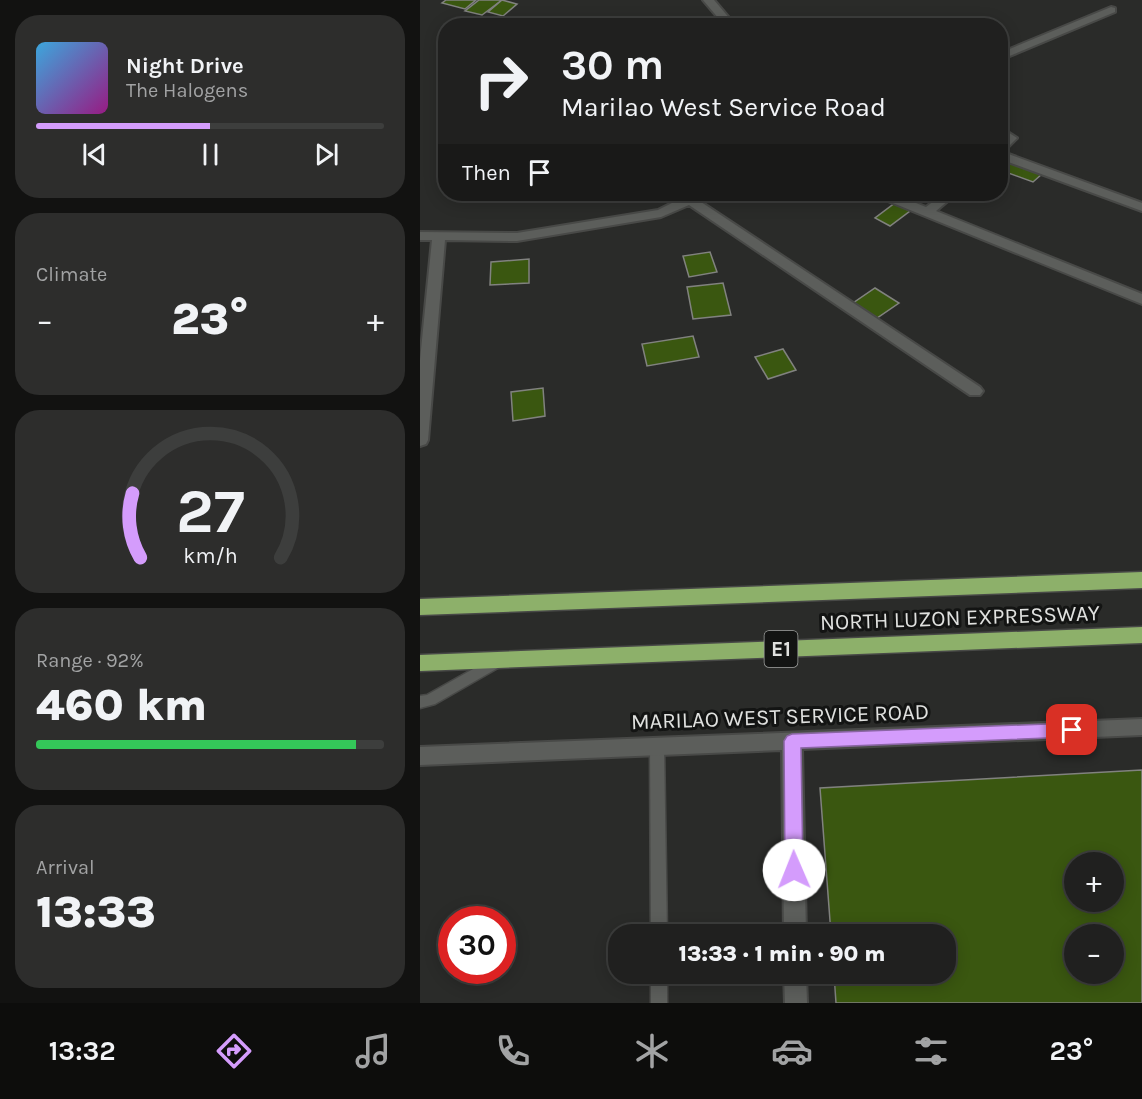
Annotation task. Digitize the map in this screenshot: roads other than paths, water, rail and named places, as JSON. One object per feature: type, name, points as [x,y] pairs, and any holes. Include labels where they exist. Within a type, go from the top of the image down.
[{"type":"highway","name":"NORTH LUZON EXPRESSWAY","points":[[420,607],[1142,580]]},
{"type":"highway","name":"NORTH LUZON EXPRESSWAY","points":[[420,663],[1142,635]]},
{"type":"street","points":[[708,0],[724,18]]},
{"type":"street","points":[[1008,54],[1111,10]]},
{"type":"street","points":[[1008,158],[1142,207]]},
{"type":"street","points":[[420,236],[517,237],[661,213],[686,201]]},
{"type":"street","points":[[700,201],[975,391]]},
{"type":"street","points":[[902,201],[1142,299]]},
{"type":"street","points":[[928,211],[941,201]]},
{"type":"street","points":[[420,440],[439,236]]},
{"type":"street","name":"MARILAO WEST SERVICE ROAD","points":[[420,756],[1142,727]]},
{"type":"street","points":[[792,741],[795,924]]},
{"type":"street","points":[[795,984],[796,1003]]},
{"type":"lane","points":[[420,702],[430,700],[500,660]]},
{"type":"lane","points":[[657,746],[659,924]]},
{"type":"lane","points":[[659,984],[659,1003]]}]
